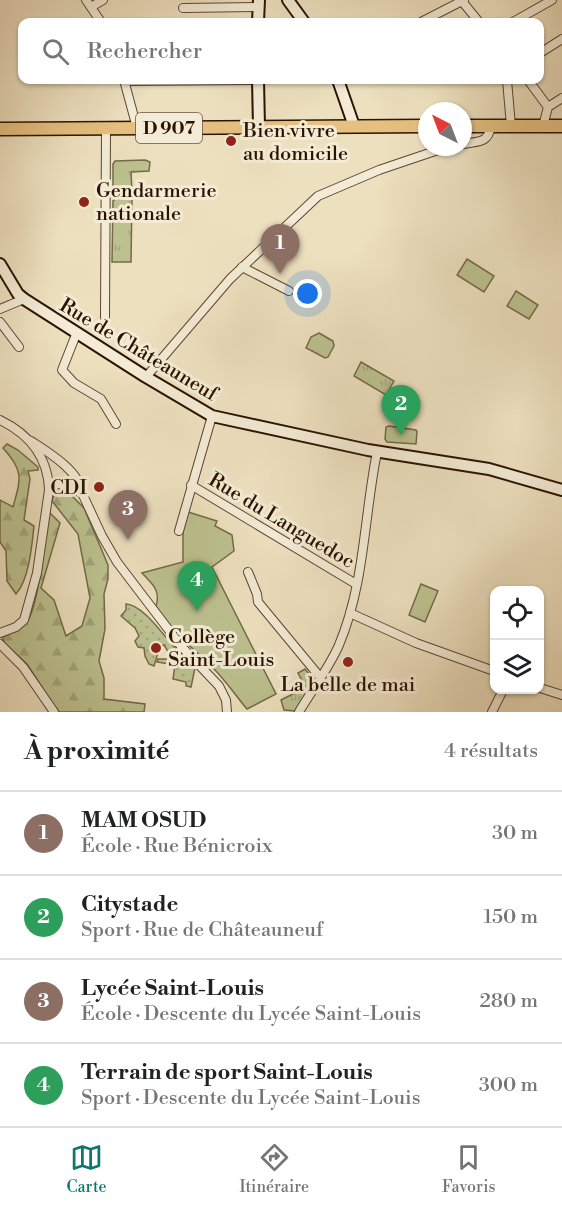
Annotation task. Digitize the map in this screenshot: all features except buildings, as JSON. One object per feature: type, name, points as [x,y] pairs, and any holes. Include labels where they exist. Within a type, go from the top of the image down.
[{"type":"main road","points":[[288,0],[301,18]]},
{"type":"main road","points":[[258,18],[259,3]]},
{"type":"main road","points":[[257,84],[259,127]]},
{"type":"main road","points":[[339,84],[354,126]]},
{"type":"main road","name":"D 907","points":[[0,129],[418,126]]},
{"type":"main road","points":[[472,126],[562,126]]},
{"type":"main road","name":"Rue de Châteauneuf","points":[[0,264],[18,294],[24,299],[212,416],[377,452],[479,467],[562,490]]},
{"type":"street","points":[[98,18],[89,4],[103,0]]},
{"type":"street","points":[[428,18],[462,0],[476,18]]},
{"type":"street","points":[[520,18],[552,0]]},
{"type":"street","points":[[183,8],[259,3]]},
{"type":"street","points":[[544,50],[562,39]]},
{"type":"street","points":[[125,84],[137,128]]},
{"type":"street","points":[[507,84],[511,126]]},
{"type":"street","points":[[531,84],[548,107]]},
{"type":"street","points":[[543,126],[548,107],[562,98]]},
{"type":"street","points":[[472,142],[487,139],[491,126]]},
{"type":"street","points":[[105,317],[106,129]]},
{"type":"street","points":[[146,376],[230,279],[318,196],[379,170],[420,156]]},
{"type":"street","points":[[243,267],[289,291]]},
{"type":"street","points":[[0,309],[24,299]]},
{"type":"street","points":[[0,322],[19,347]]},
{"type":"street","points":[[77,332],[62,370],[74,382],[101,399],[116,424]]},
{"type":"street","name":"Rue du Languedoc","points":[[212,416],[191,485],[356,584]]},
{"type":"street","points":[[0,420],[63,463],[82,487],[82,493],[102,536],[117,562],[164,625],[219,686],[226,700],[227,712]]},
{"type":"street","points":[[0,633],[16,627],[24,620],[37,573],[49,477],[46,466],[31,441]]},
{"type":"street","points":[[299,712],[338,646],[350,613],[363,560],[377,452]]},
{"type":"street","points":[[49,490],[53,485],[59,483],[82,493]]},
{"type":"street","points":[[179,531],[191,485]]},
{"type":"street","points":[[248,572],[258,602],[320,677]]},
{"type":"street","points":[[350,613],[416,643],[490,669]]},
{"type":"street","points":[[0,644],[23,666],[54,712]]},
{"type":"street","points":[[544,689],[562,695]]},
{"type":"street","points":[[493,712],[501,694]]},
{"type":"green space","points":[[145,160],[150,162],[149,171],[131,172],[132,191],[113,191],[115,161]]},
{"type":"green space","points":[[117,198],[132,198],[131,262],[112,262],[113,201]]},
{"type":"green space","points":[[467,259],[494,276],[484,292],[457,275]]},
{"type":"green space","points":[[516,291],[538,305],[529,319],[507,306]]},
{"type":"green space","points":[[319,333],[333,341],[334,346],[325,358],[306,348],[311,337]]},
{"type":"green space","points":[[361,362],[394,381],[386,395],[354,376]]},
{"type":"green space","points":[[386,427],[416,430],[416,444],[387,442]]},
{"type":"green space","points":[[7,444],[38,467],[38,470],[28,471],[30,479],[24,520],[34,526],[27,571],[16,594],[7,581],[6,551],[0,542],[0,500],[13,507],[19,482],[18,469],[3,448]]},
{"type":"green space","points":[[56,488],[67,491],[84,508],[108,565],[108,579],[104,594],[105,629],[99,661],[104,678],[104,699],[145,704],[144,712],[58,712],[27,664],[5,644],[2,637],[24,625],[31,615],[38,588],[49,512],[60,523],[41,588],[54,600],[66,636],[82,626],[90,598],[78,534],[52,501]]},
{"type":"green space","points":[[188,512],[217,521],[215,526],[232,535],[234,551],[212,567],[276,694],[247,709],[206,661],[168,624],[156,606],[155,588],[142,573],[183,562],[183,528]]},
{"type":"green space","points":[[421,584],[438,591],[425,622],[409,615]]},
{"type":"green space","points":[[126,604],[143,612],[195,668],[191,687],[186,686],[186,682],[173,679],[175,665],[157,662],[158,659],[173,659],[164,645],[160,646],[154,666],[149,664],[144,648],[138,647],[135,641],[139,636],[135,628],[121,616],[126,610]]},
{"type":"green space","points":[[305,669],[315,681],[295,711],[284,710],[281,700],[305,686],[298,673]]},
{"type":"place","name":"Bien vivre au domicile","points":[[231,141]]},
{"type":"place","name":"Gendarmerie nationale","points":[[84,202]]},
{"type":"place","name":"MAM OSUD","points":[[280,274]]},
{"type":"place","name":"Citystade","points":[[401,435]]},
{"type":"place","name":"CDI","points":[[99,487]]},
{"type":"place","name":"Lycée Saint-Louis","points":[[128,540]]},
{"type":"place","name":"Terrain de sport Saint-Louis","points":[[197,611]]},
{"type":"place","name":"Collège Saint-Louis","points":[[156,648]]},
{"type":"place","name":"La belle de mai","points":[[348,662]]}]
